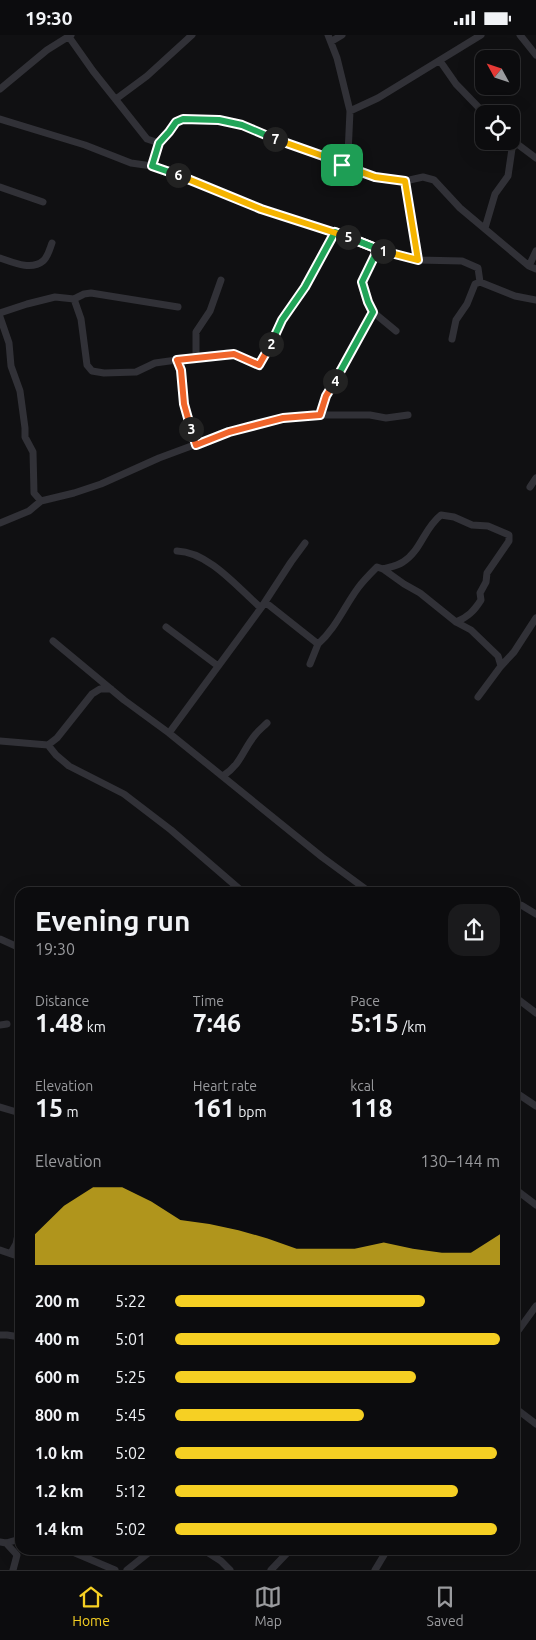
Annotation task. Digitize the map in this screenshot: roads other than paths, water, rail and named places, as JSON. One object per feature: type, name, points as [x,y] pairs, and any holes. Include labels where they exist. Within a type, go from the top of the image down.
[{"type":"street","points":[[116,99],[147,76],[192,35]]},
{"type":"street","points":[[342,35],[330,38],[350,111],[348,154],[342,165]]},
{"type":"street","points":[[350,111],[378,98],[481,35]]},
{"type":"street","points":[[520,35],[536,55]]},
{"type":"street","points":[[0,89],[47,50],[71,36],[93,71],[144,136],[159,143]]},
{"type":"street","points":[[440,61],[456,84],[476,105]]},
{"type":"street","points":[[0,119],[85,145],[131,163],[152,166],[190,179],[261,209],[335,232],[378,249],[418,260],[446,259],[462,261],[478,268],[480,282]]},
{"type":"street","points":[[152,166],[159,143],[176,122],[183,119],[219,120],[242,125],[375,177],[405,181],[423,177],[434,180],[460,208],[532,268],[536,251]]},
{"type":"street","points":[[520,146],[536,157]]},
{"type":"street","points":[[485,228],[495,194],[508,176],[511,150]]},
{"type":"street","points":[[405,181],[418,260]]},
{"type":"street","points":[[0,187],[43,202]]},
{"type":"street","points":[[74,299],[81,319],[87,365],[92,371],[104,373],[136,372],[155,363],[234,354],[259,365],[282,320],[305,287],[335,232]]},
{"type":"street","points":[[0,258],[31,266],[44,261],[52,243]]},
{"type":"street","points":[[378,249],[362,282],[373,312],[396,331]]},
{"type":"street","points":[[196,357],[196,331],[210,311],[220,280]]},
{"type":"street","points":[[452,339],[456,320],[467,304],[474,284],[480,282],[515,297],[536,300]]},
{"type":"street","points":[[0,313],[27,303],[55,297],[74,299],[91,293],[178,307]]},
{"type":"street","points":[[320,415],[326,396],[373,312]]},
{"type":"street","points":[[0,317],[9,343],[11,366],[20,391],[25,437],[32,452],[34,493],[32,508]]},
{"type":"street","points":[[177,360],[181,370],[184,404],[196,445]]},
{"type":"street","points":[[0,523],[29,511],[41,501],[101,484],[159,458],[229,432],[283,418],[320,415],[370,415],[386,419],[408,415]]},
{"type":"street","points":[[530,487],[536,478]]},
{"type":"street","points":[[34,493],[41,501]]},
{"type":"street","points":[[384,569],[402,563],[415,553],[433,521],[441,515],[454,517],[472,525],[488,527],[508,535],[509,541],[487,573],[486,582],[480,593],[481,600],[474,611],[466,618],[456,622]]},
{"type":"street","points":[[169,733],[263,605],[305,543]]},
{"type":"street","points":[[177,551],[186,551],[194,554],[211,564],[233,580],[246,595],[318,644]]},
{"type":"street","points":[[310,664],[318,644],[329,634],[358,589],[376,567],[384,569],[420,593],[456,622],[471,629],[498,655],[501,666]]},
{"type":"street","points":[[478,697],[514,652],[536,618]]},
{"type":"street","points":[[166,627],[218,666]]},
{"type":"street","points":[[53,641],[322,857],[363,887]]},
{"type":"street","points":[[0,741],[48,745],[57,738],[92,694],[100,689],[111,689]]},
{"type":"street","points":[[223,777],[233,770],[254,735],[267,723]]},
{"type":"street","points":[[48,745],[69,766],[124,794],[171,830],[237,887]]},
{"type":"street","points":[[520,905],[536,914]]},
{"type":"street","points":[[0,939],[15,946]]},
{"type":"street","points":[[520,1001],[536,1013]]},
{"type":"street","points":[[520,1095],[536,1105]]},
{"type":"street","points":[[0,1107],[15,1112]]},
{"type":"street","points":[[520,1193],[536,1205]]},
{"type":"street","points":[[11,1253],[15,1247]]},
{"type":"street","points":[[0,1250],[15,1255]]},
{"type":"street","points":[[520,1328],[536,1306]]},
{"type":"street","points":[[0,1335],[15,1336]]},
{"type":"street","points":[[520,1412],[536,1424]]},
{"type":"street","points":[[3,1543],[15,1553]]},
{"type":"street","points":[[13,1570],[17,1555]]},
{"type":"street","points":[[80,1555],[115,1570]]},
{"type":"street","points":[[127,1570],[146,1555]]},
{"type":"street","points":[[212,1555],[230,1570]]},
{"type":"street","points":[[271,1570],[285,1555]]},
{"type":"street","points":[[375,1570],[384,1555]]},
{"type":"street","points":[[93,1570],[97,1562]]}]
